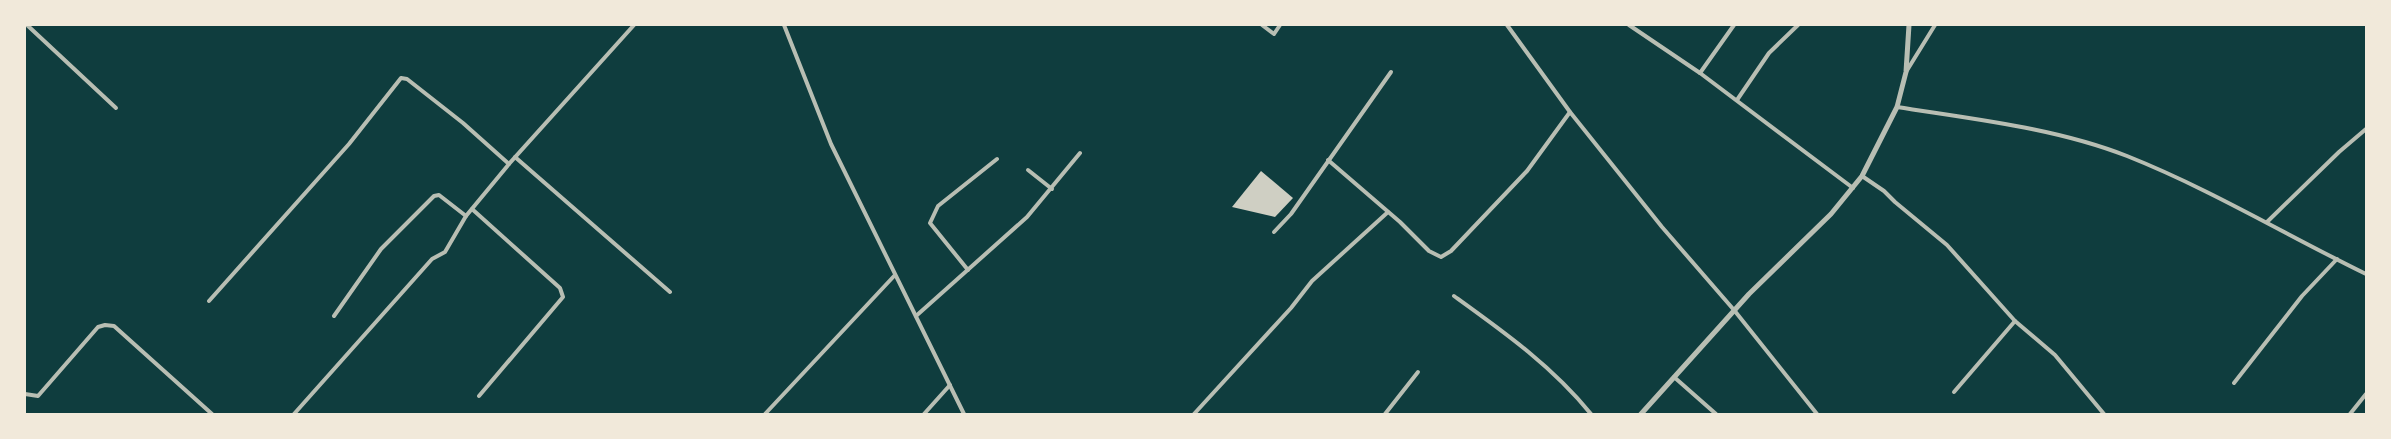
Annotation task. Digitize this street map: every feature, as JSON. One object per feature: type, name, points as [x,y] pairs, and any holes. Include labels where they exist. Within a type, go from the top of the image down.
[{"type":"street","points":[[27,25],[116,108]]},
{"type":"street","points":[[294,414],[432,259],[446,252],[466,216],[509,164],[634,25]]},
{"type":"street","points":[[784,25],[831,144],[964,414]]},
{"type":"street","points":[[1262,25],[1274,34],[1280,25]]},
{"type":"street","points":[[1507,25],[1570,112],[1662,227],[1734,310],[1817,414]]},
{"type":"street","points":[[1629,25],[1700,73],[1853,188]]},
{"type":"street","points":[[1700,73],[1734,25]]},
{"type":"street","points":[[1737,100],[1769,53],[1798,25]]},
{"type":"street","points":[[1641,414],[1734,310],[1853,188],[1862,176],[1897,107],[1906,72],[1909,25]]},
{"type":"street","points":[[1906,72],[1935,25]]},
{"type":"street","points":[[1274,232],[1292,214],[1328,160],[1391,72]]},
{"type":"street","points":[[209,301],[349,144],[401,78],[407,79],[463,123],[509,164]]},
{"type":"street","points":[[1897,107],[1999,124],[2099,147],[2178,178],[2267,222],[2366,274]]},
{"type":"street","points":[[1328,160],[1388,212],[1429,251],[1441,257],[1446,255],[1527,171],[1570,112]]},
{"type":"street","points":[[2267,222],[2339,152],[2366,129]]},
{"type":"street","points":[[916,316],[1027,217],[1052,189],[1080,153]]},
{"type":"street","points":[[515,157],[670,292]]},
{"type":"street","points":[[968,270],[930,223],[938,206],[997,159]]},
{"type":"street","points":[[1028,170],[1052,189]]},
{"type":"street","points":[[1862,176],[1884,191],[1947,245],[2015,321],[2055,356],[2104,414]]},
{"type":"street","points":[[334,316],[381,248],[434,196],[439,195],[466,216]]},
{"type":"street","points":[[472,209],[560,288],[563,297],[479,396]]},
{"type":"street","points":[[1194,414],[1291,308],[1312,281],[1388,212]]},
{"type":"street","points":[[2234,384],[2302,296],[2337,259]]},
{"type":"street","points":[[765,414],[895,275]]},
{"type":"street","points":[[1454,296],[1525,348],[1569,387],[1591,414]]},
{"type":"street","points":[[1954,392],[2015,321]]},
{"type":"street","points":[[25,394],[38,396],[98,328],[105,325],[114,326],[212,414]]},
{"type":"street","points":[[1385,414],[1418,372]]},
{"type":"street","points":[[1674,378],[1716,414]]},
{"type":"street","points":[[924,414],[950,385]]},
{"type":"street","points":[[2350,414],[2366,394]]},
{"type":"building","points":[[1261,171],[1293,198],[1275,217],[1232,207]]}]
